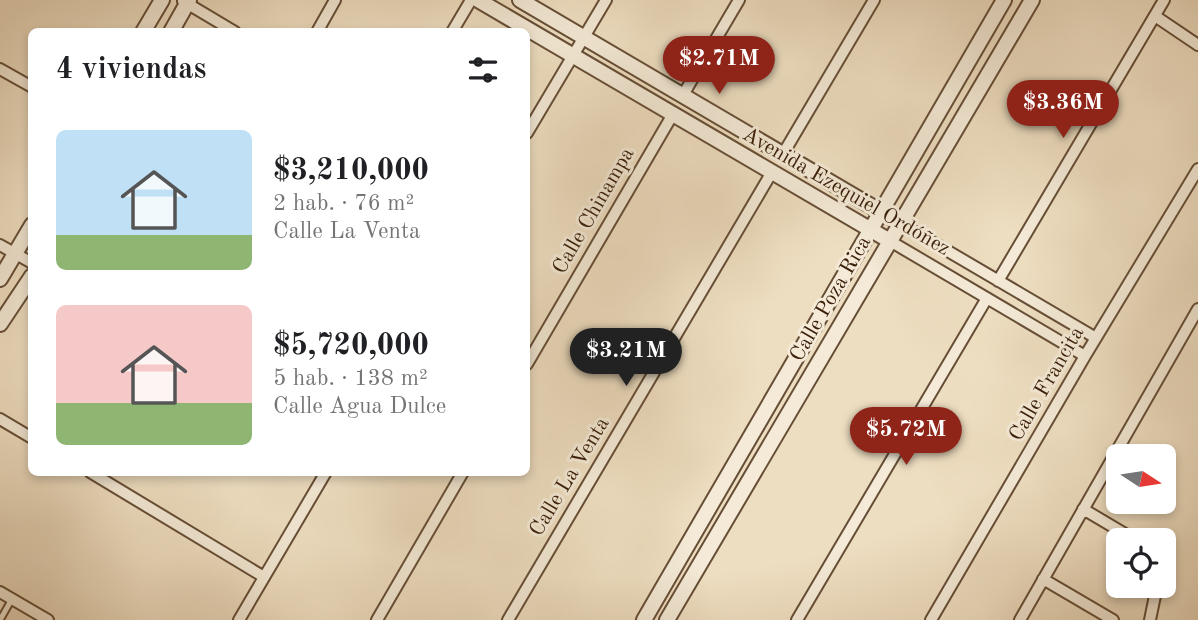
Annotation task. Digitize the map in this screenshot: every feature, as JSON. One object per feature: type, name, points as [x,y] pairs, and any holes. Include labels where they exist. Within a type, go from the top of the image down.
[{"type":"street","points":[[146,28],[162,0]]},
{"type":"street","points":[[319,28],[335,0]]},
{"type":"street","points":[[454,28],[471,0]]},
{"type":"street","name":"Avenida Ezequiel Ordóñez","points":[[478,0],[526,28]]},
{"type":"street","name":"Avenida Ezequiel Ordóñez","points":[[520,0],[1096,338]]},
{"type":"street","points":[[530,128],[607,0]]},
{"type":"street","points":[[683,95],[739,0]]},
{"type":"street","points":[[783,154],[874,0]]},
{"type":"street","name":"Calle Poza Rica","points":[[644,620],[1004,0]]},
{"type":"street","name":"Calle Poza Rica","points":[[667,620],[1032,0]]},
{"type":"street","points":[[999,281],[1164,0]]},
{"type":"street","points":[[174,28],[193,3],[229,28]]},
{"type":"street","points":[[1155,16],[1198,45]]},
{"type":"street","name":"Avenida Ezequiel Ordóñez","points":[[530,30],[1085,356]]},
{"type":"street","points":[[0,69],[28,85]]},
{"type":"street","name":"Calle Chinampa","points":[[530,359],[673,114]]},
{"type":"street","name":"Calle Francita","points":[[931,620],[1198,169]]},
{"type":"street","name":"Calle La Venta","points":[[508,620],[772,172]]},
{"type":"street","points":[[0,279],[28,232]]},
{"type":"street","points":[[0,245],[28,261]]},
{"type":"street","points":[[0,324],[28,282]]},
{"type":"street","points":[[797,620],[987,298]]},
{"type":"street","points":[[1020,620],[1198,309]]},
{"type":"street","points":[[0,419],[28,436]]},
{"type":"street","points":[[96,476],[264,577]]},
{"type":"street","points":[[239,620],[324,476]]},
{"type":"street","points":[[377,620],[461,476]]},
{"type":"street","points":[[711,505],[721,509],[727,518]]},
{"type":"street","points":[[1083,509],[1115,528]]},
{"type":"street","points":[[689,542],[696,550],[706,553]]},
{"type":"street","points":[[1043,579],[1096,616],[1113,620]]},
{"type":"street","points":[[0,592],[48,620]]},
{"type":"street","points":[[1150,620],[1155,598]]},
{"type":"lane","points":[[0,620],[12,599]]}]
